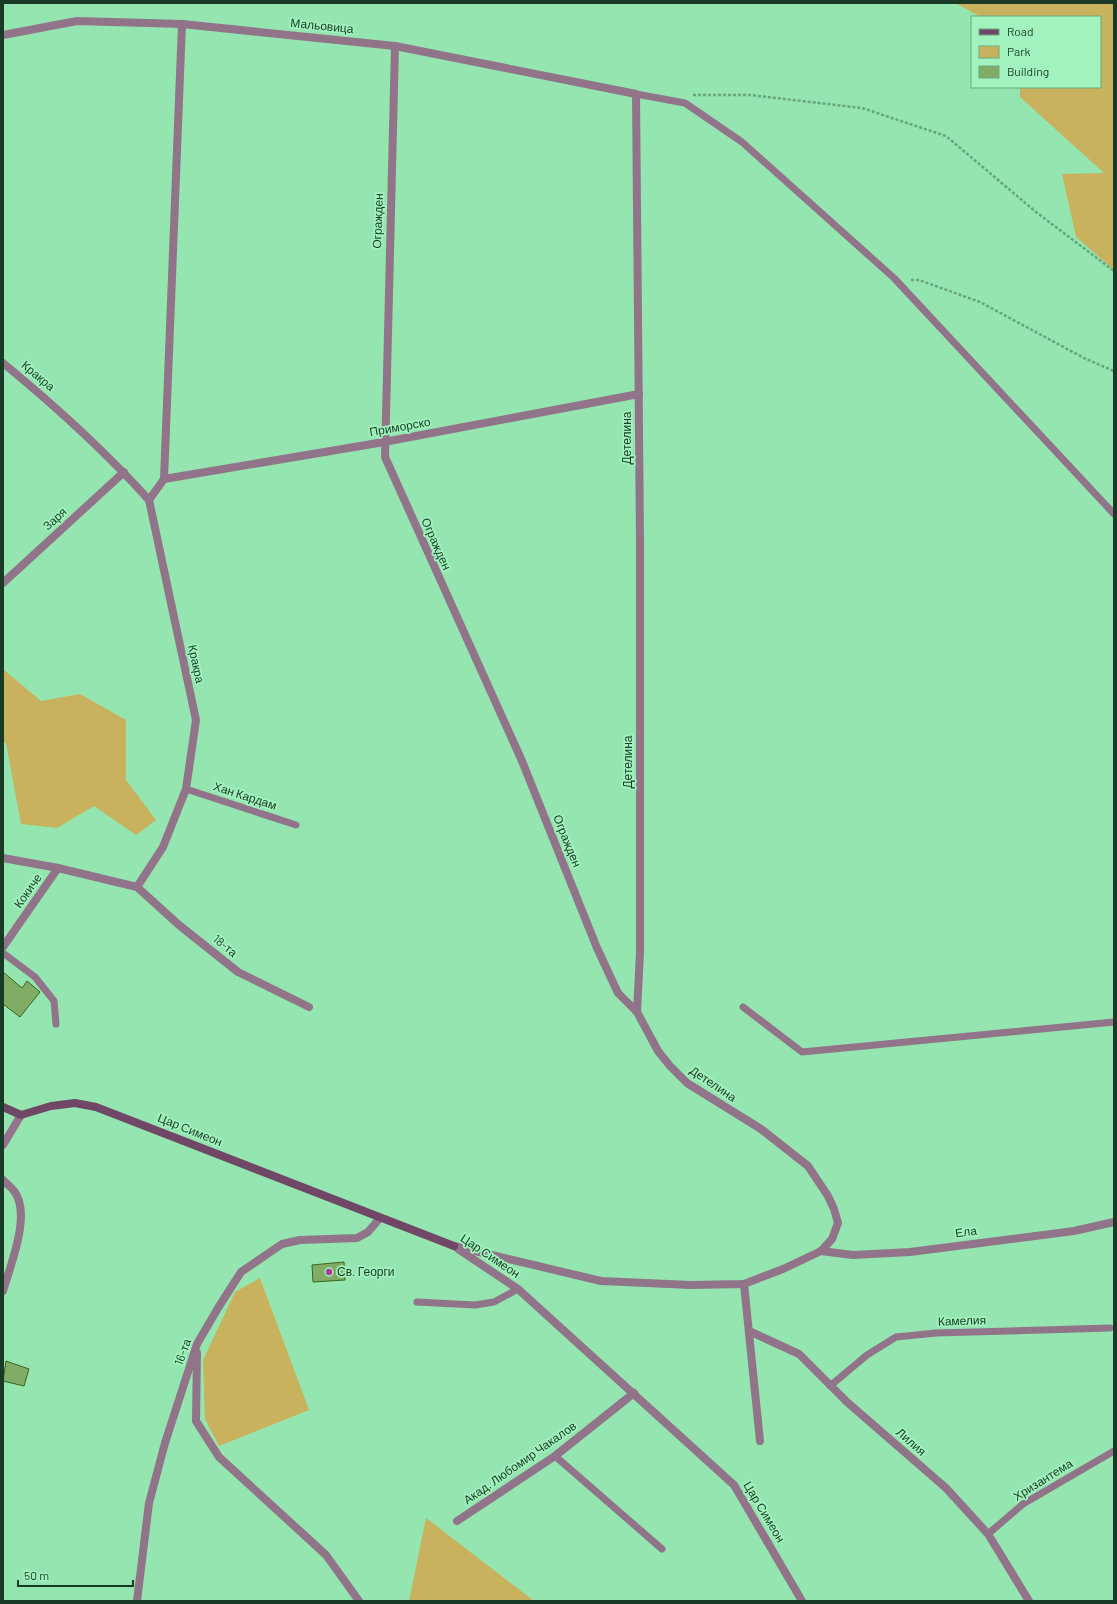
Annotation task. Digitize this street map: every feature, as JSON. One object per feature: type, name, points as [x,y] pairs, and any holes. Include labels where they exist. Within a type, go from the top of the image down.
[{"type":"street","name":"Мальовица","points":[[3,35],[77,22],[182,24],[395,46],[636,94]]},
{"type":"street","points":[[149,500],[164,479],[182,24]]},
{"type":"street","name":"Огражден","points":[[395,46],[384,442],[385,457],[522,762],[597,948],[618,993],[638,1012]]},
{"type":"street","name":"Детелина","points":[[454,1246],[602,1281],[691,1285],[744,1284],[783,1269],[821,1251],[832,1238],[838,1223],[828,1196],[808,1166],[761,1130],[687,1083],[658,1051],[638,1012],[640,952],[639,394],[636,94]]},
{"type":"street","name":"Кракра","points":[[3,363],[42,395],[124,472],[149,500],[196,720],[186,789],[163,847],[137,887]]},
{"type":"street","name":"Приморско","points":[[164,479],[384,442],[639,394]]},
{"type":"street","name":"Заря","points":[[3,583],[124,472]]},
{"type":"street","points":[[3,858],[58,868],[137,887]]},
{"type":"street","name":"Кокиче","points":[[3,947],[58,868]]},
{"type":"street","name":"18-та","points":[[137,887],[179,925],[238,972],[309,1007]]},
{"type":"street","name":"Цар Симеон","points":[[20,1115],[51,1106],[75,1103],[96,1107],[454,1246],[518,1289],[734,1485],[802,1601]]},
{"type":"street","points":[[3,1107],[20,1115],[3,1145]]},
{"type":"street","points":[[3,1180],[15,1192],[21,1207],[21,1226],[3,1291]]},
{"type":"street","name":"16-та","points":[[137,1601],[149,1503],[165,1443],[197,1344],[241,1272],[282,1244],[300,1240],[357,1238],[368,1232],[380,1218]]},
{"type":"street","name":"Ела","points":[[821,1251],[853,1255],[910,1252],[1074,1232],[1114,1222]]},
{"type":"street","points":[[744,1284],[760,1441]]},
{"type":"street","name":"Лилия","points":[[749,1331],[799,1354],[830,1386],[946,1488],[988,1534],[1029,1601]]},
{"type":"street","points":[[197,1344],[196,1421],[219,1457],[326,1555],[359,1601]]},
{"type":"street","name":"Акад. Любомир Чакалов","points":[[457,1521],[555,1456],[634,1393]]},
{"type":"lane","points":[[636,94],[686,103],[742,142],[894,278],[1114,514]]},
{"type":"lane","name":"Хан Кардам","points":[[186,789],[296,825]]},
{"type":"lane","points":[[3,953],[35,977],[54,1001],[56,1024]]},
{"type":"lane","points":[[743,1007],[802,1052],[1114,1022]]},
{"type":"lane","points":[[417,1302],[475,1305],[494,1302],[518,1289]]},
{"type":"lane","name":"Камелия","points":[[830,1386],[867,1355],[896,1337],[936,1332],[1110,1328]]},
{"type":"lane","name":"Хризантема","points":[[988,1534],[1023,1504],[1114,1451]]},
{"type":"lane","points":[[555,1456],[662,1550]]},
{"type":"path","points":[[689,95],[750,95],[862,108],[946,136],[1036,212],[1114,271]]},
{"type":"path","points":[[894,278],[919,280],[980,302],[1084,358],[1114,371]]},
{"type":"green space","points":[[955,3],[1114,3],[1114,270],[1076,237],[1062,174],[1104,173],[1020,97],[1020,88],[1101,88],[1101,16],[979,16]]},
{"type":"green space","points":[[3,669],[41,701],[80,694],[126,720],[126,780],[156,820],[136,835],[94,806],[57,828],[21,824],[6,743],[3,742]]},
{"type":"green space","points":[[260,1278],[309,1410],[219,1446],[205,1419],[203,1360],[235,1292]]},
{"type":"green space","points":[[426,1518],[534,1601],[409,1601]]},
{"type":"building","points":[[3,972],[22,988],[27,981],[40,992],[20,1017],[3,1004]]},
{"type":"building","name":"Св. Георги","points":[[344,1262],[345,1280],[313,1282],[312,1265]]},
{"type":"building","points":[[6,1361],[29,1369],[24,1386],[3,1381]]},
{"type":"place","name":"Св. Георги","points":[[329,1272]]}]
